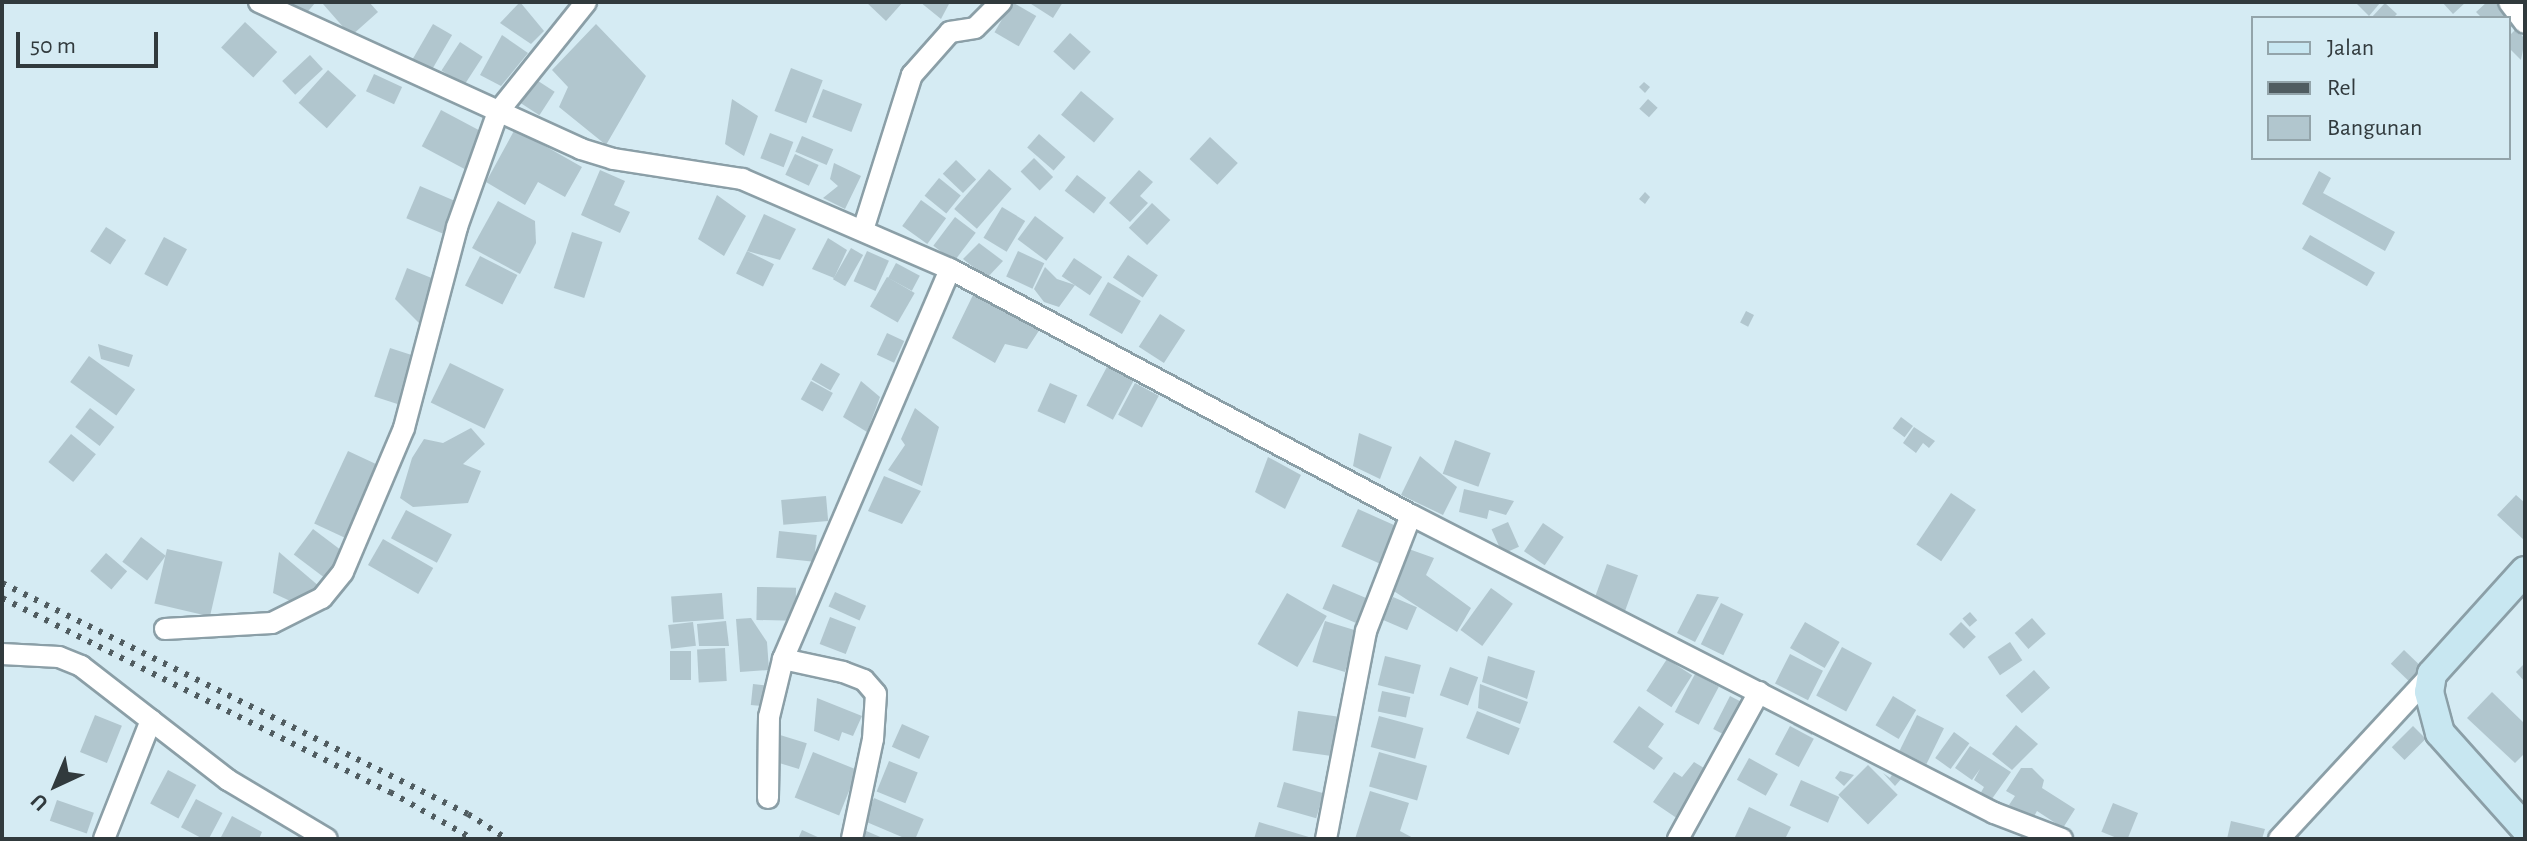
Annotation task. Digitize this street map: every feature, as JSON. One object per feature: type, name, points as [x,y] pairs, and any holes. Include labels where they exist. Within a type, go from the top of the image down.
[{"type":"street","points":[[259,2],[498,112],[613,159],[742,179],[950,269],[1411,515],[1994,813],[2062,839]]},
{"type":"street","points":[[165,629],[272,623],[322,598],[343,572],[404,428],[457,227],[498,112],[586,2]]},
{"type":"street","points":[[863,230],[912,75],[950,32],[975,28],[1001,2]]},
{"type":"street","points":[[2509,2],[2525,23]]},
{"type":"street","points":[[768,798],[769,717],[783,659],[950,269]]},
{"type":"street","points":[[1326,839],[1366,631],[1411,515]]},
{"type":"street","points":[[2279,839],[2525,571]]},
{"type":"street","points":[[2,654],[59,657],[81,666],[228,780],[327,839]]},
{"type":"street","points":[[783,659],[843,672],[864,680],[876,694],[873,739],[852,839]]},
{"type":"street","points":[[2432,674],[2430,705],[2440,733],[2525,828]]},
{"type":"street","points":[[1678,839],[1759,692]]},
{"type":"street","points":[[104,839],[151,720]]},
{"type":"building","points":[[286,2],[316,2],[303,17]]},
{"type":"building","points":[[369,2],[378,12],[351,36],[323,4]]},
{"type":"building","points":[[520,2],[544,31],[531,44],[500,23]]},
{"type":"building","points":[[866,2],[903,2],[886,21]]},
{"type":"building","points":[[920,2],[950,2],[941,19]]},
{"type":"building","points":[[1012,2],[1036,16],[1019,46],[994,32]]},
{"type":"building","points":[[1028,2],[1063,2],[1053,18]]},
{"type":"building","points":[[2355,2],[2379,2],[2380,3],[2369,16]]},
{"type":"building","points":[[2442,2],[2466,2],[2453,14]]},
{"type":"building","points":[[2487,2],[2498,2],[2511,16],[2480,16],[2476,12]]},
{"type":"building","points":[[2385,3],[2397,14],[2395,16],[2373,16]]},
{"type":"building","points":[[245,22],[277,52],[253,78],[221,48]]},
{"type":"building","points":[[433,24],[452,35],[430,73],[411,62]]},
{"type":"building","points":[[596,24],[646,76],[606,145],[559,107],[568,87],[552,70]]},
{"type":"building","points":[[2516,29],[2525,39],[2521,60],[2511,50],[2511,34]]},
{"type":"building","points":[[1070,33],[1091,52],[1074,70],[1053,52]]},
{"type":"building","points":[[502,35],[528,53],[501,86],[480,75]]},
{"type":"building","points":[[460,42],[483,57],[464,85],[441,71]]},
{"type":"building","points":[[310,55],[323,69],[295,95],[282,81]]},
{"type":"building","points":[[791,68],[823,80],[806,123],[775,111]]},
{"type":"building","points":[[328,70],[356,95],[327,128],[299,103]]},
{"type":"building","points":[[374,74],[402,87],[394,104],[366,91]]},
{"type":"building","points":[[532,77],[555,92],[539,115],[517,100]]},
{"type":"building","points":[[1644,82],[1650,87],[1645,93],[1639,87]]},
{"type":"building","points":[[823,89],[862,104],[851,132],[812,117]]},
{"type":"building","points":[[1081,91],[1114,119],[1094,142],[1061,115]]},
{"type":"building","points":[[732,99],[758,116],[744,156],[725,144]]},
{"type":"building","points":[[1648,99],[1658,108],[1649,117],[1639,109]]},
{"type":"building","points":[[441,110],[484,133],[465,169],[422,146]]},
{"type":"building","points":[[515,129],[582,167],[565,197],[538,182],[525,205],[486,182]]},
{"type":"building","points":[[770,133],[793,142],[784,167],[760,158]]},
{"type":"building","points":[[1039,134],[1065,157],[1054,171],[1027,148]]},
{"type":"building","points":[[802,136],[833,149],[827,165],[795,152]]},
{"type":"building","points":[[1210,137],[1238,163],[1217,185],[1190,159]]},
{"type":"building","points":[[795,154],[819,165],[809,186],[785,175]]},
{"type":"building","points":[[1034,158],[1053,177],[1040,191],[1021,171]]},
{"type":"building","points":[[956,160],[976,179],[963,193],[943,174]]},
{"type":"building","points":[[834,163],[861,176],[845,209],[823,198],[838,186],[830,179]]},
{"type":"building","points":[[989,169],[1012,189],[977,229],[954,209]]},
{"type":"building","points":[[600,170],[625,181],[614,205],[630,212],[620,233],[581,215]]},
{"type":"building","points":[[1139,170],[1153,182],[1140,196],[1148,203],[1130,222],[1109,203]]},
{"type":"building","points":[[2319,171],[2331,178],[2323,193],[2395,232],[2385,251],[2302,204]]},
{"type":"building","points":[[1077,175],[1106,198],[1094,214],[1065,191]]},
{"type":"building","points":[[939,178],[961,196],[946,213],[925,196]]},
{"type":"building","points":[[420,186],[457,202],[443,234],[406,218]]},
{"type":"building","points":[[1645,192],[1650,197],[1645,204],[1639,199]]},
{"type":"building","points":[[717,195],[746,216],[724,256],[698,239]]},
{"type":"building","points":[[921,200],[946,218],[927,244],[902,226]]},
{"type":"building","points":[[498,201],[535,221],[536,243],[520,274],[472,248]]},
{"type":"building","points":[[1152,203],[1170,220],[1147,245],[1129,228]]},
{"type":"building","points":[[1002,207],[1025,221],[1007,252],[983,238]]},
{"type":"building","points":[[764,214],[796,229],[780,260],[747,251]]},
{"type":"building","points":[[1035,216],[1064,238],[1046,261],[1018,239]]},
{"type":"building","points":[[955,217],[976,233],[954,261],[933,246]]},
{"type":"building","points":[[106,227],[126,240],[110,264],[90,251]]},
{"type":"building","points":[[572,232],[602,242],[584,298],[554,288]]},
{"type":"building","points":[[2310,235],[2375,272],[2367,286],[2302,249]]},
{"type":"building","points":[[164,237],[187,249],[167,286],[144,274]]},
{"type":"building","points":[[828,238],[847,250],[834,278],[812,269]]},
{"type":"building","points":[[979,243],[1003,261],[987,278],[963,259]]},
{"type":"building","points":[[851,248],[863,255],[845,286],[833,279]]},
{"type":"building","points":[[747,251],[774,264],[763,287],[736,273]]},
{"type":"building","points":[[867,251],[889,261],[876,291],[854,281]]},
{"type":"building","points":[[1018,251],[1044,263],[1032,289],[1006,276]]},
{"type":"building","points":[[1128,255],[1158,275],[1143,298],[1113,277]]},
{"type":"building","points":[[480,256],[517,275],[502,304],[465,285]]},
{"type":"building","points":[[1074,258],[1102,277],[1090,295],[1062,276]]},
{"type":"building","points":[[896,263],[920,276],[912,291],[888,278]]},
{"type":"building","points":[[1045,267],[1057,279],[1075,285],[1059,307],[1044,302],[1034,289]]},
{"type":"building","points":[[407,268],[439,281],[421,325],[395,299]]},
{"type":"building","points":[[887,277],[915,293],[898,322],[870,306]]},
{"type":"building","points":[[1108,282],[1141,301],[1122,334],[1089,315]]},
{"type":"building","points":[[973,295],[1040,329],[1027,349],[1005,344],[995,363],[952,338]]},
{"type":"building","points":[[1746,311],[1754,315],[1748,327],[1740,323]]},
{"type":"building","points":[[1160,314],[1185,330],[1164,363],[1139,347]]},
{"type":"building","points":[[887,333],[904,341],[894,363],[877,355]]},
{"type":"building","points":[[98,344],[133,355],[129,367],[101,359]]},
{"type":"building","points":[[390,348],[415,356],[399,405],[374,397]]},
{"type":"building","points":[[89,356],[135,390],[116,415],[70,382]]},
{"type":"building","points":[[450,363],[504,389],[485,429],[431,403]]},
{"type":"building","points":[[821,363],[840,374],[831,390],[812,379]]},
{"type":"building","points":[[1108,365],[1134,379],[1113,420],[1086,406]]},
{"type":"building","points":[[811,381],[833,393],[823,411],[801,399]]},
{"type":"building","points":[[861,381],[880,397],[867,432],[843,417]]},
{"type":"building","points":[[1050,383],[1077,395],[1065,424],[1037,411]]},
{"type":"building","points":[[1135,383],[1159,396],[1142,427],[1118,415]]},
{"type":"building","points":[[90,408],[114,427],[100,446],[75,427]]},
{"type":"building","points":[[915,408],[939,427],[922,486],[888,470],[905,445],[901,439]]},
{"type":"building","points":[[1901,417],[1913,426],[1905,437],[1893,428]]},
{"type":"building","points":[[1914,427],[1935,441],[1929,448],[1923,443],[1916,453],[1903,443]]},
{"type":"building","points":[[471,428],[485,444],[463,464],[481,471],[468,503],[413,507],[400,498],[412,458],[424,439],[443,443]]},
{"type":"building","points":[[1359,433],[1392,447],[1380,479],[1353,466]]},
{"type":"building","points":[[71,434],[96,454],[73,482],[48,462]]},
{"type":"building","points":[[1455,440],[1491,453],[1478,487],[1443,474]]},
{"type":"building","points":[[348,451],[380,466],[346,538],[314,524]]},
{"type":"building","points":[[1420,456],[1457,487],[1443,515],[1401,495]]},
{"type":"building","points":[[1268,457],[1301,475],[1285,509],[1255,492]]},
{"type":"building","points":[[884,476],[921,491],[902,524],[868,511]]},
{"type":"building","points":[[1464,489],[1514,501],[1506,515],[1489,510],[1487,519],[1459,512]]},
{"type":"building","points":[[1951,493],[1976,510],[1941,561],[1916,544]]},
{"type":"building","points":[[2516,495],[2525,503],[2525,541],[2497,515]]},
{"type":"building","points":[[826,496],[828,521],[783,525],[781,500]]},
{"type":"building","points":[[1358,509],[1397,526],[1381,564],[1341,546]]},
{"type":"building","points":[[406,510],[452,534],[437,563],[391,538]]},
{"type":"building","points":[[1508,522],[1519,547],[1503,554],[1492,529]]},
{"type":"building","points":[[1543,523],[1564,537],[1545,565],[1524,551]]},
{"type":"building","points":[[313,529],[344,552],[325,578],[294,555]]},
{"type":"building","points":[[779,531],[817,535],[814,562],[776,558]]},
{"type":"building","points":[[141,537],[166,556],[147,580],[122,562]]},
{"type":"building","points":[[383,539],[433,568],[418,594],[368,565]]},
{"type":"building","points":[[1406,548],[1434,558],[1426,575],[1471,608],[1457,632],[1389,588]]},
{"type":"building","points":[[167,549],[223,562],[210,616],[154,604]]},
{"type":"building","points":[[279,552],[320,587],[301,606],[273,593]]},
{"type":"building","points":[[106,553],[127,571],[111,589],[90,571]]},
{"type":"building","points":[[1607,564],[1638,575],[1625,611],[1594,600]]},
{"type":"building","points":[[1333,584],[1371,600],[1360,625],[1322,609]]},
{"type":"building","points":[[757,587],[796,588],[795,621],[756,620]]},
{"type":"building","points":[[1491,588],[1513,604],[1482,646],[1460,630]]},
{"type":"building","points":[[835,592],[866,606],[860,620],[828,607]]},
{"type":"building","points":[[722,593],[724,619],[673,622],[671,597]]},
{"type":"building","points":[[1287,593],[1327,616],[1297,667],[1258,644]]},
{"type":"building","points":[[1697,594],[1719,597],[1695,642],[1677,633]]},
{"type":"building","points":[[1393,597],[1417,607],[1407,630],[1383,620]]},
{"type":"building","points":[[1721,603],[1743,614],[1723,655],[1701,644]]},
{"type":"building","points":[[1970,612],[1977,620],[1970,627],[1962,619]]},
{"type":"building","points":[[830,617],[856,627],[846,654],[820,644]]},
{"type":"building","points":[[751,618],[767,642],[769,670],[740,672],[736,619]]},
{"type":"building","points":[[2032,618],[2046,634],[2028,649],[2015,633]]},
{"type":"building","points":[[726,621],[729,646],[699,646],[697,624]]},
{"type":"building","points":[[1325,621],[1358,631],[1345,672],[1312,662]]},
{"type":"building","points":[[693,622],[696,646],[671,649],[668,625]]},
{"type":"building","points":[[1805,622],[1840,642],[1825,668],[1790,648]]},
{"type":"building","points":[[1961,622],[1976,637],[1964,649],[1949,634]]},
{"type":"building","points":[[2010,642],[2022,660],[2000,675],[1988,657]]},
{"type":"building","points":[[1842,647],[1872,663],[1846,712],[1816,696]]},
{"type":"building","points":[[725,648],[727,681],[699,682],[697,649]]},
{"type":"building","points":[[2404,650],[2426,671],[2412,685],[2391,664]]},
{"type":"building","points":[[670,651],[691,651],[691,680],[670,680]]},
{"type":"building","points":[[1790,654],[1823,671],[1808,700],[1775,683]]},
{"type":"building","points":[[1385,656],[1421,665],[1414,694],[1378,685]]},
{"type":"building","points":[[1488,656],[1535,671],[1527,699],[1482,682]]},
{"type":"building","points":[[1667,659],[1692,675],[1671,707],[1646,691]]},
{"type":"building","points":[[2525,663],[2525,682],[2516,672]]},
{"type":"building","points":[[1450,667],[1478,677],[1468,705],[1440,695]]},
{"type":"building","points":[[2034,670],[2050,688],[2022,713],[2006,695]]},
{"type":"building","points":[[1695,674],[1719,687],[1699,725],[1675,712]]},
{"type":"building","points":[[753,684],[772,686],[770,707],[751,705]]},
{"type":"building","points":[[1480,684],[1528,702],[1520,724],[1478,708]]},
{"type":"building","points":[[1382,691],[1410,697],[1406,718],[1378,712]]},
{"type":"building","points":[[2492,692],[2525,724],[2525,753],[2515,763],[2467,718]]},
{"type":"building","points":[[1730,696],[1746,704],[1729,737],[1713,729]]},
{"type":"building","points":[[1893,696],[1916,710],[1899,739],[1875,725]]},
{"type":"building","points":[[817,698],[862,716],[853,736],[842,732],[839,741],[814,731]]},
{"type":"building","points":[[1639,706],[1664,724],[1648,747],[1663,758],[1654,770],[1613,742]]},
{"type":"building","points":[[1298,711],[1341,717],[1335,757],[1292,751]]},
{"type":"building","points":[[1477,711],[1520,728],[1509,755],[1466,738]]},
{"type":"building","points":[[95,715],[122,726],[107,763],[80,752]]},
{"type":"building","points":[[1917,715],[1944,728],[1926,764],[1899,751]]},
{"type":"building","points":[[1379,716],[1423,728],[1415,759],[1371,747]]},
{"type":"building","points":[[1796,721],[1813,729],[1812,735],[1793,725]]},
{"type":"building","points":[[902,724],[929,736],[919,759],[892,747]]},
{"type":"building","points":[[2016,725],[2038,744],[2012,770],[1992,754]]},
{"type":"building","points":[[1790,726],[1814,739],[1799,767],[1775,754]]},
{"type":"building","points":[[2413,726],[2426,739],[2405,760],[2392,747]]},
{"type":"building","points":[[1954,732],[1969,743],[1951,769],[1935,758]]},
{"type":"building","points":[[780,735],[807,743],[799,769],[772,761]]},
{"type":"building","points":[[1970,746],[2011,772],[1989,803],[1979,796],[1984,787],[1974,780],[1980,769],[1972,780],[1955,768]]},
{"type":"building","points":[[813,752],[858,770],[839,815],[795,797]]},
{"type":"building","points":[[1379,752],[1427,766],[1417,800],[1369,787]]},
{"type":"building","points":[[1749,758],[1778,774],[1766,796],[1737,780]]},
{"type":"building","points":[[889,761],[918,773],[905,803],[877,792]]},
{"type":"building","points":[[1694,762],[1709,771],[1681,821],[1653,802],[1674,772],[1682,777]]},
{"type":"building","points":[[1868,765],[1898,795],[1868,824],[1838,795]]},
{"type":"building","points":[[2021,768],[2032,768],[2044,780],[2042,788],[2075,809],[2063,828],[2037,811],[2032,820],[2009,805],[2015,796],[2006,791]]},
{"type":"building","points":[[168,770],[196,785],[178,819],[150,804]]},
{"type":"building","points":[[1840,771],[1854,775],[1844,786],[1835,778]]},
{"type":"building","points":[[1883,773],[1890,778],[1893,773],[1902,778],[1895,786]]},
{"type":"building","points":[[1801,780],[1839,797],[1828,823],[1790,806]]},
{"type":"building","points":[[1284,782],[1323,793],[1316,818],[1277,807]]},
{"type":"building","points":[[1370,791],[1409,803],[1400,831],[1415,839],[1355,839]]},
{"type":"building","points":[[874,798],[924,819],[915,839],[907,839],[864,821]]},
{"type":"building","points":[[196,799],[222,813],[209,839],[181,827]]},
{"type":"building","points":[[57,800],[94,813],[87,833],[50,821]]},
{"type":"building","points":[[2113,803],[2138,813],[2128,839],[2101,832]]},
{"type":"building","points":[[1749,807],[1791,827],[1785,839],[1734,839]]},
{"type":"building","points":[[232,816],[262,832],[259,839],[220,839]]},
{"type":"building","points":[[2231,821],[2265,829],[2262,839],[2227,839]]},
{"type":"building","points":[[1259,822],[1312,838],[1254,839]]},
{"type":"building","points":[[802,830],[822,839],[798,839]]},
{"type":"building","points":[[864,830],[885,839],[861,839]]},
{"type":"railway","points":[[2,583],[468,814],[507,839]]},
{"type":"railway","points":[[2,598],[390,792],[473,839]]}]
